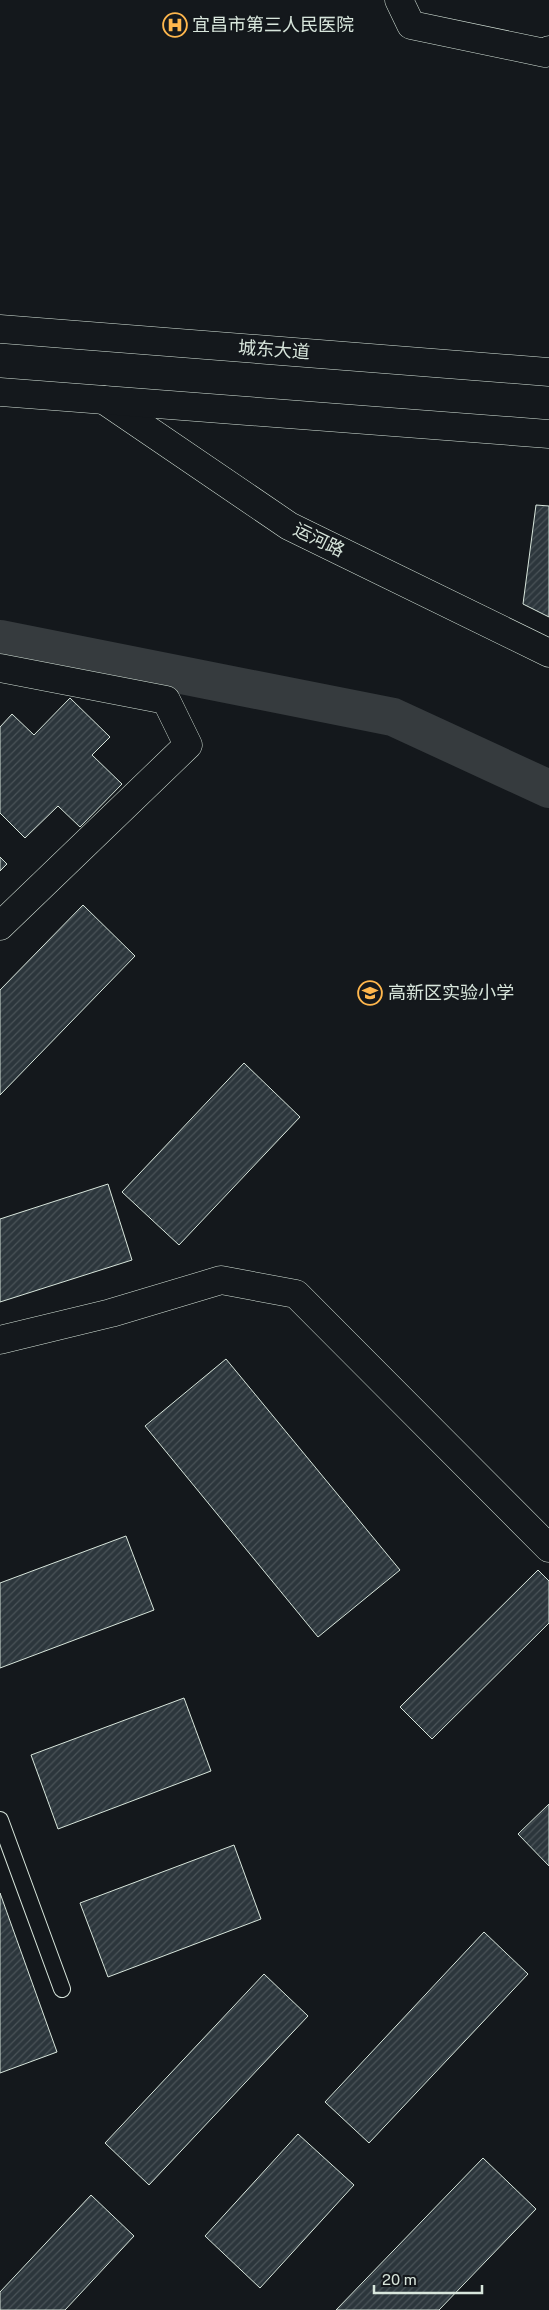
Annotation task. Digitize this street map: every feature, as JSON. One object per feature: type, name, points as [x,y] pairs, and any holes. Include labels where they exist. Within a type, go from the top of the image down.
[{"type":"street","points":[[399,0],[411,25],[545,52],[549,50]]},
{"type":"street","name":"城东大道","points":[[0,329],[549,372]]},
{"type":"street","points":[[0,392],[549,434]]},
{"type":"street","name":"运河路","points":[[104,400],[289,526],[549,654]]},
{"type":"street","points":[[0,668],[166,700],[188,745],[0,926]]},
{"type":"street","points":[[0,1340],[111,1313],[221,1280],[296,1294],[549,1548]]},
{"type":"lane","points":[[0,1820],[62,1989]]},
{"type":"building","points":[[536,505],[549,506],[549,617],[523,604]]},
{"type":"building","points":[[70,698],[110,737],[92,755],[122,784],[80,827],[58,806],[25,838],[0,813],[0,727],[12,714],[34,735]]},
{"type":"building","points":[[0,857],[7,864],[0,871]]},
{"type":"building","points":[[83,905],[135,956],[0,1095],[0,990]]},
{"type":"building","points":[[244,1063],[300,1117],[179,1245],[122,1192]]},
{"type":"building","points":[[108,1184],[132,1260],[0,1302],[0,1219]]},
{"type":"building","points":[[226,1359],[400,1570],[318,1637],[145,1426]]},
{"type":"building","points":[[126,1536],[154,1610],[0,1668],[0,1583]]},
{"type":"building","points":[[538,1570],[549,1581],[549,1623],[432,1739],[400,1707]]},
{"type":"building","points":[[184,1698],[211,1771],[58,1829],[31,1755]]},
{"type":"building","points":[[549,1804],[549,1866],[518,1834]]},
{"type":"building","points":[[234,1845],[261,1919],[108,1977],[80,1903]]},
{"type":"building","points":[[0,1893],[57,2052],[0,2073]]},
{"type":"building","points":[[484,1932],[528,1974],[369,2143],[325,2102]]},
{"type":"building","points":[[264,1974],[308,2016],[149,2185],[105,2143]]},
{"type":"building","points":[[298,2134],[354,2185],[260,2288],[205,2236]]},
{"type":"building","points":[[483,2158],[536,2209],[439,2310],[336,2310]]},
{"type":"building","points":[[91,2195],[134,2236],[65,2310],[0,2310],[0,2292]]},
{"type":"waterway","points":[[0,639],[393,717],[549,789]]},
{"type":"place","name":"宜昌市第三人民医院","points":[[175,25]]},
{"type":"place","name":"高新区实验小学","points":[[370,993]]}]
